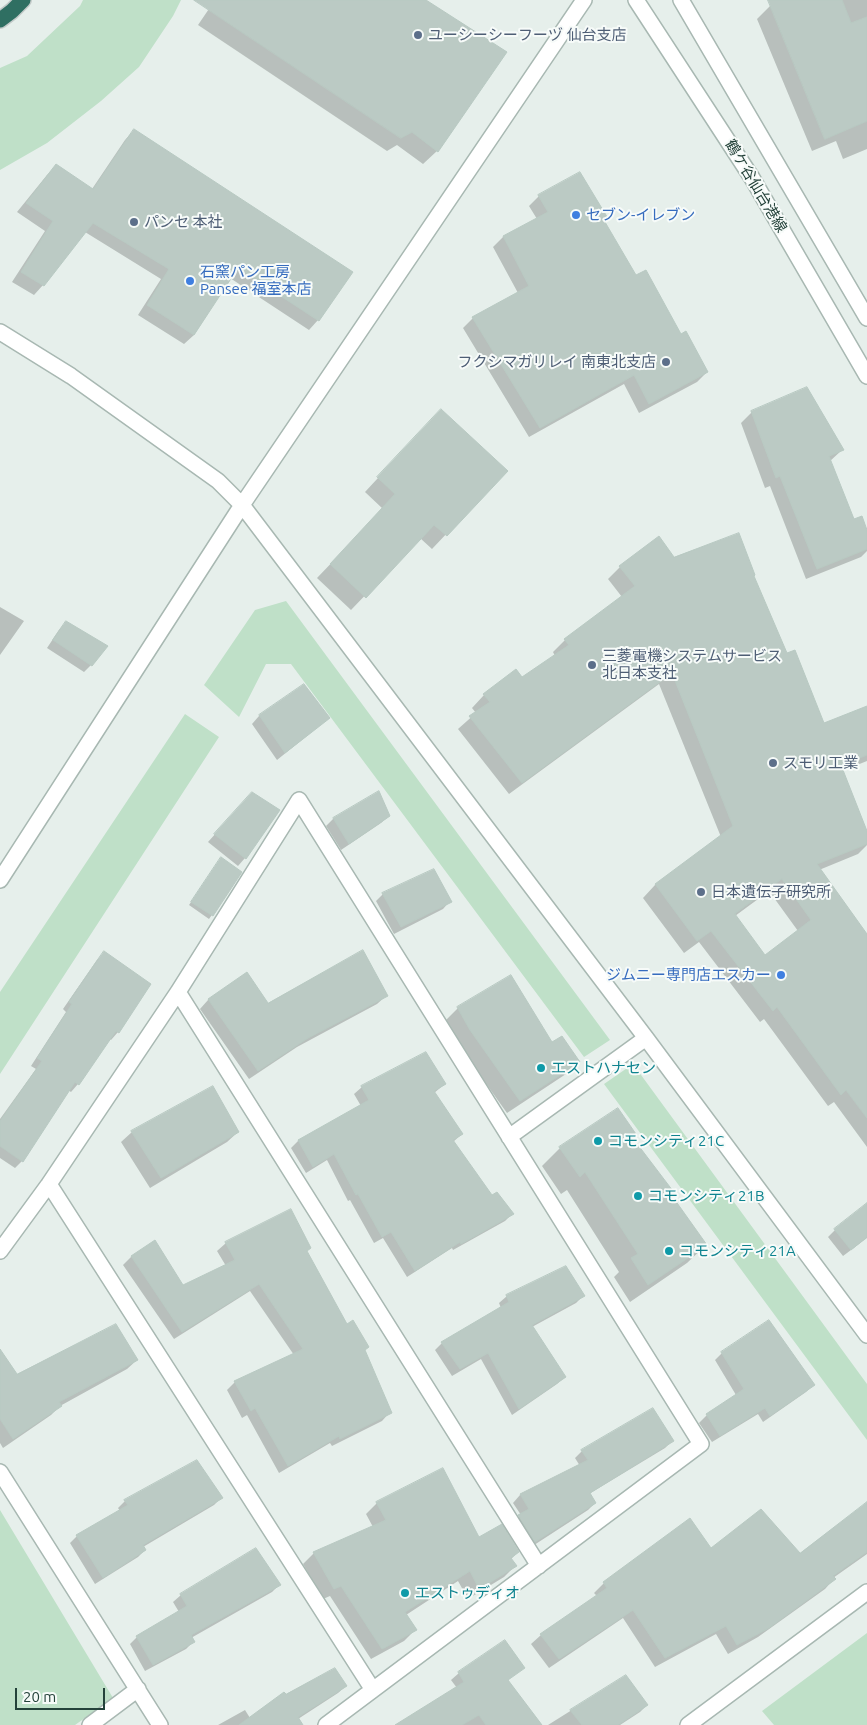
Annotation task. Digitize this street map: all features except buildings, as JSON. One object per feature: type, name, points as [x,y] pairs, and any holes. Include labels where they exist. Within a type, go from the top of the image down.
[{"type":"highway","points":[[0,20],[23,0]]},
{"type":"street","points":[[0,880],[242,505],[584,0]]},
{"type":"street","name":"鶴ケ谷仙台港線","points":[[636,0],[752,178],[867,376]]},
{"type":"street","name":"鶴ケ谷仙台港線","points":[[681,0],[867,318]]},
{"type":"street","points":[[0,332],[71,376],[218,481],[242,505],[646,1038],[867,1335]]},
{"type":"street","points":[[0,1252],[49,1184],[178,992],[299,800],[701,1444],[326,1725]]},
{"type":"street","points":[[178,992],[539,1566]]},
{"type":"street","points":[[509,1137],[646,1038]]},
{"type":"street","points":[[49,1184],[373,1690]]},
{"type":"street","points":[[0,1472],[160,1725]]},
{"type":"street","points":[[688,1725],[867,1592]]},
{"type":"street","points":[[90,1725],[138,1689]]},
{"type":"green space","points":[[83,0],[181,0],[173,16],[139,67],[101,101],[47,143],[0,170],[0,68],[27,56],[80,6]]},
{"type":"green space","points":[[286,601],[610,1040],[584,1057],[291,664],[266,664],[239,717],[204,685],[255,610]]},
{"type":"green space","points":[[185,714],[219,737],[0,1074],[0,992]]},
{"type":"green space","points":[[633,1064],[867,1384],[867,1440],[604,1084]]},
{"type":"green space","points":[[0,1510],[113,1698],[75,1725],[0,1725]]},
{"type":"green space","points":[[867,1633],[867,1725],[774,1725],[762,1711]]},
{"type":"place","name":"ユーシーシーフーヅ 仙台支店","points":[[418,35]]},
{"type":"place","name":"セブン-イレブン","points":[[576,215]]},
{"type":"place","name":"パンセ 本社","points":[[134,222]]},
{"type":"place","name":"石窯パン工房 Pansee 福室本店","points":[[190,281]]},
{"type":"place","name":"フクシマガリレイ 南東北支店","points":[[666,362]]},
{"type":"place","name":"三菱電機システムサービス 北日本支社","points":[[592,665]]},
{"type":"place","name":"スモリ工業","points":[[773,763]]},
{"type":"place","name":"日本遺伝子研究所","points":[[701,892]]},
{"type":"place","name":"ジムニー専門店エスカー","points":[[781,975]]},
{"type":"place","name":"エストハナセン","points":[[541,1068]]},
{"type":"place","name":"コモンシティ21C","points":[[598,1141]]},
{"type":"place","name":"コモンシティ21B","points":[[638,1196]]},
{"type":"place","name":"コモンシティ21A","points":[[669,1251]]},
{"type":"place","name":"エストゥディオ","points":[[405,1593]]}]
